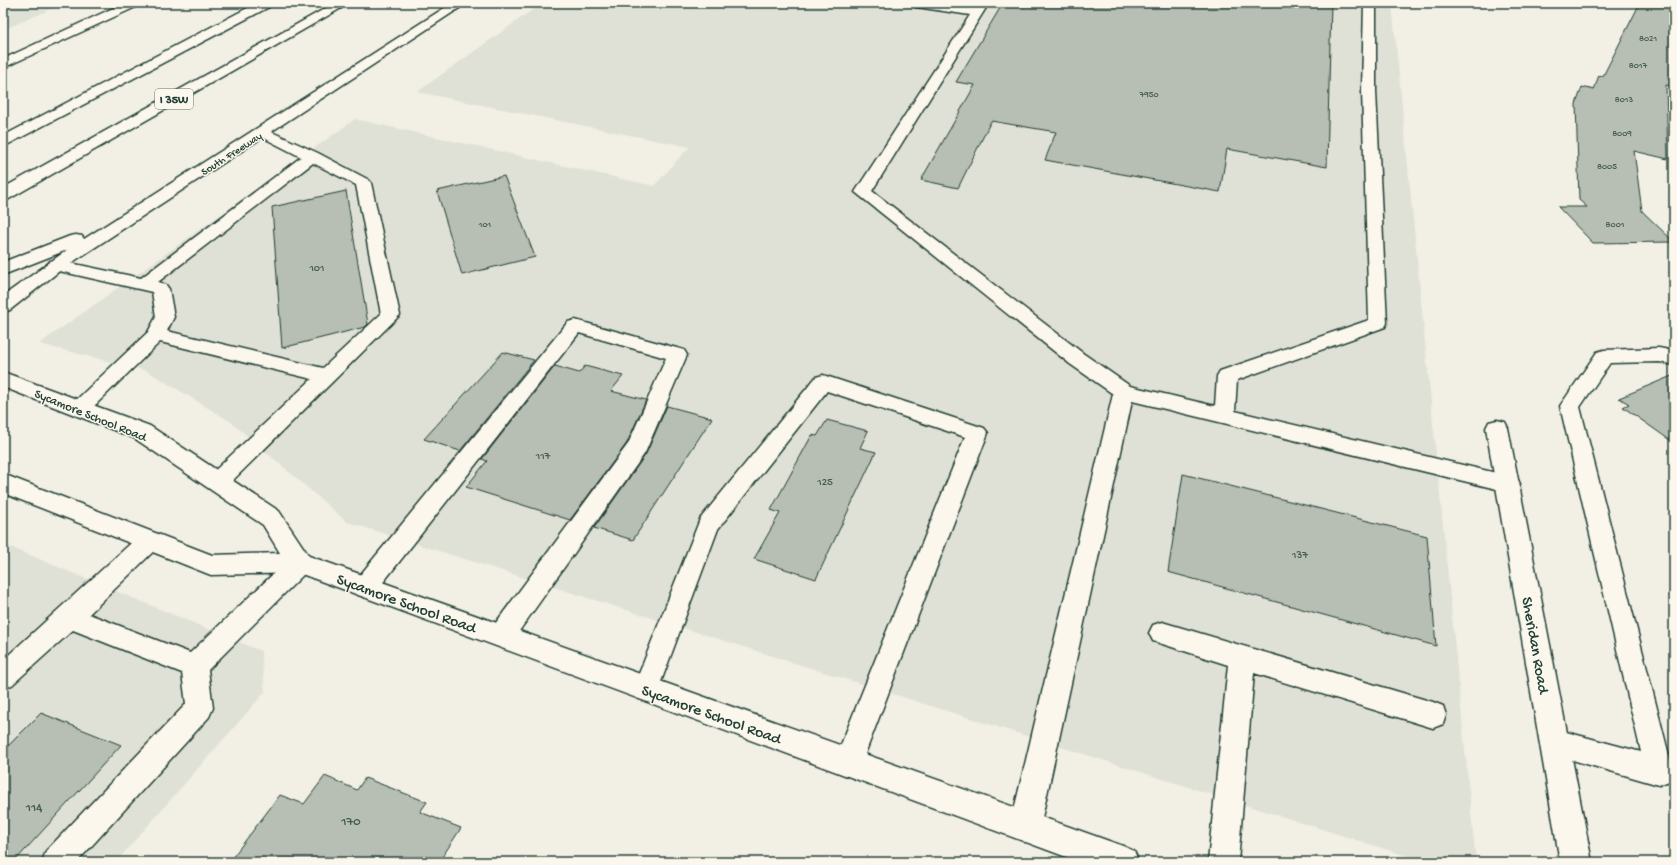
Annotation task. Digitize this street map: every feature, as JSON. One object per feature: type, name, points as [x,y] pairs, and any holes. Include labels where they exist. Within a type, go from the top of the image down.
[{"type":"main road","points":[[3,64],[134,3]]},
{"type":"main road","points":[[3,142],[267,3]]},
{"type":"main road","name":"I 35W","points":[[3,195],[344,3]]},
{"type":"main road","name":"South Freeway","points":[[3,306],[56,265],[461,3]]},
{"type":"main road","points":[[3,269],[126,220]]},
{"type":"main road","name":"Sycamore School Road","points":[[3,379],[142,432],[271,518],[300,563]]},
{"type":"main road","name":"Sheridan Road","points":[[1497,428],[1509,484],[1576,862]]},
{"type":"main road","name":"Sycamore School Road","points":[[3,483],[211,566],[300,563],[1123,862]]},
{"type":"lane","points":[[916,3],[980,8],[864,192],[1077,359],[1124,392],[1509,484]]},
{"type":"lane","points":[[1224,417],[1227,376],[1378,323],[1369,91],[1370,3]]},
{"type":"lane","points":[[217,482],[391,315],[362,183],[313,156],[263,132]]},
{"type":"lane","points":[[144,284],[313,156]]},
{"type":"lane","points":[[56,265],[144,284],[160,290],[165,317],[156,335],[80,408]]},
{"type":"lane","points":[[365,587],[575,326],[677,354],[637,447],[501,636]]},
{"type":"lane","points":[[156,335],[327,376]]},
{"type":"lane","points":[[1666,776],[1570,406],[1604,357],[1659,355],[1674,358]]},
{"type":"lane","points":[[646,689],[708,524],[824,382],[978,433],[848,762]]},
{"type":"lane","points":[[1026,827],[1124,392]]},
{"type":"lane","points":[[3,676],[149,542]]},
{"type":"lane","points":[[194,666],[300,563]]},
{"type":"lane","points":[[69,617],[194,666]]},
{"type":"lane","points":[[1162,633],[1433,715]]},
{"type":"lane","points":[[1223,862],[1242,658]]},
{"type":"lane","points":[[57,862],[200,708],[194,666]]},
{"type":"lane","points":[[1555,742],[1666,776]]},
{"type":"shaded area","points":[[3,3],[65,3],[3,30]]},
{"type":"shaded area","points":[[542,3],[1392,3],[1476,862],[1426,862],[347,522],[231,422],[147,371],[39,344],[355,119],[654,186],[689,147],[417,92]]},
{"type":"shaded area","points":[[3,544],[261,651],[265,692],[116,862],[3,862]]},
{"type":"building","points":[[1003,3],[1331,3],[1327,167],[1227,149],[1220,192],[1045,160],[1056,132],[991,121],[958,188],[921,180],[975,85],[956,82]]},
{"type":"building","points":[[1640,3],[1674,3],[1674,87],[1666,85],[1668,159],[1634,151],[1642,211],[1674,242],[1593,243],[1558,207],[1587,207],[1579,200],[1576,104],[1582,87],[1594,90],[1599,75],[1603,76]]},
{"type":"building","points":[[504,176],[535,257],[462,275],[437,191]]},
{"type":"building","points":[[346,191],[368,324],[365,327],[282,348],[272,207]]},
{"type":"building","points":[[503,352],[534,360],[460,451],[424,439]]},
{"type":"building","points":[[555,366],[579,373],[585,366],[623,376],[611,391],[646,400],[627,443],[570,520],[466,487],[487,461],[482,459]]},
{"type":"building","points":[[1674,375],[1674,443],[1623,407],[1629,404],[1619,398]]},
{"type":"building","points":[[667,406],[712,418],[633,540],[594,528],[646,454]]},
{"type":"building","points":[[827,420],[868,431],[860,448],[876,452],[816,579],[754,559],[780,513],[771,510],[812,435],[817,436]]},
{"type":"building","points":[[1183,474],[1427,536],[1436,646],[1168,572]]},
{"type":"building","points":[[41,713],[121,745],[14,862],[3,862],[3,751]]},
{"type":"building","points":[[325,776],[357,790],[365,778],[427,802],[420,812],[461,828],[439,862],[229,862],[280,795],[304,804]]}]
